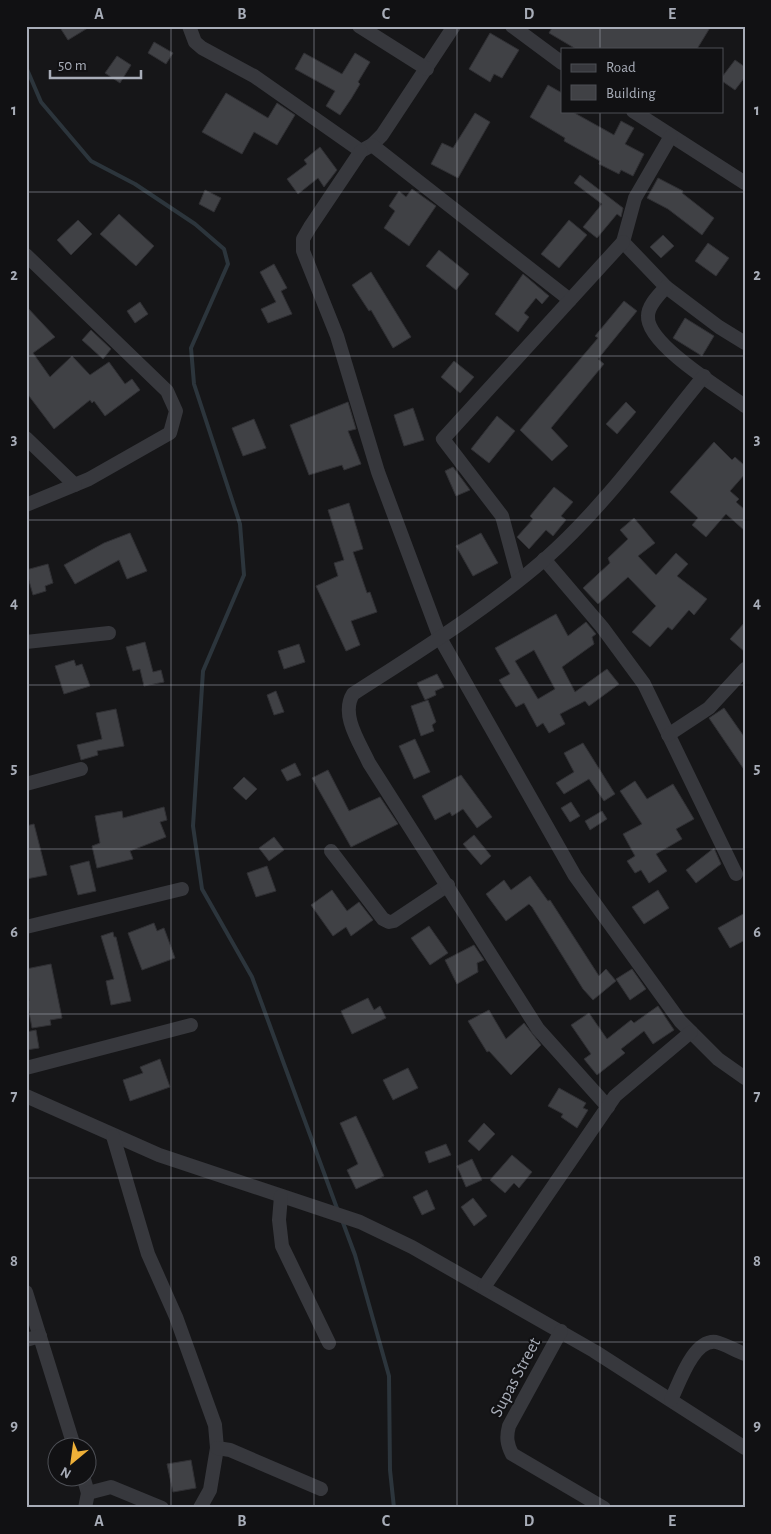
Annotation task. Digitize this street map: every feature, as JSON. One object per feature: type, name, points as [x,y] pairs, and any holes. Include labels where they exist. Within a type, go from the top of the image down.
[{"type":"street","points":[[189,26],[195,42],[202,48],[254,76],[366,148],[570,300]]},
{"type":"street","points":[[359,26],[428,69]]},
{"type":"street","points":[[454,26],[400,111],[366,148],[310,227],[303,239],[303,251],[337,336],[378,472],[440,638],[575,876],[656,990],[691,1032],[718,1059],[745,1078]]},
{"type":"street","points":[[512,26],[561,62]]},
{"type":"street","points":[[635,112],[745,183]]},
{"type":"street","points":[[519,579],[502,516],[443,439],[623,242],[635,198],[671,136]]},
{"type":"street","points":[[623,242],[666,287],[719,327],[745,343]]},
{"type":"street","points":[[26,255],[167,392],[176,411],[170,433],[75,485],[26,505]]},
{"type":"street","points":[[666,287],[650,306],[648,316],[649,326],[659,342],[745,406]]},
{"type":"street","points":[[608,1107],[538,1029],[369,763],[348,712],[349,700],[353,694],[440,638],[544,559],[584,521],[704,376]]},
{"type":"street","points":[[26,438],[75,485]]},
{"type":"street","points":[[544,559],[602,627],[644,684],[736,874]]},
{"type":"street","points":[[26,642],[109,633]]},
{"type":"street","points":[[668,735],[709,708],[745,669]]},
{"type":"street","points":[[26,784],[81,769]]},
{"type":"street","points":[[330,851],[383,919],[389,922],[394,921],[448,885]]},
{"type":"street","points":[[26,927],[182,889]]},
{"type":"street","points":[[26,1068],[191,1025]]},
{"type":"street","points":[[484,1287],[615,1096],[691,1032]]},
{"type":"street","points":[[26,1096],[160,1156],[360,1222],[412,1247],[561,1331],[745,1448]]},
{"type":"street","points":[[113,1136],[148,1254],[176,1317],[215,1425],[217,1448],[210,1490],[200,1508]]},
{"type":"street","points":[[282,1196],[278,1220],[282,1246],[329,1343]]},
{"type":"street","points":[[26,1292],[33,1338],[70,1436]]},
{"type":"street","name":"Supas Street","points":[[561,1331],[509,1426],[507,1444],[512,1454],[604,1508]]},
{"type":"street","points":[[671,1400],[695,1351],[703,1344],[715,1342],[745,1354]]},
{"type":"street","points":[[217,1448],[230,1450],[321,1489]]},
{"type":"street","points":[[85,1508],[88,1493],[86,1486]]},
{"type":"street","points":[[88,1493],[111,1487],[162,1508]]},
{"type":"building","points":[[59,26],[91,26],[68,40]]},
{"type":"building","points":[[553,26],[711,26],[698,48],[574,48],[549,33]]},
{"type":"building","points":[[490,33],[519,50],[502,78],[494,74],[490,82],[469,69]]},
{"type":"building","points":[[154,42],[173,53],[166,64],[148,53]]},
{"type":"building","points":[[304,53],[342,74],[355,53],[370,62],[358,82],[360,84],[340,115],[326,106],[335,91],[295,69]]},
{"type":"building","points":[[117,56],[131,65],[120,83],[105,73]]},
{"type":"building","points":[[735,60],[745,67],[745,77],[735,90],[724,82],[724,74]]},
{"type":"building","points":[[548,85],[561,92],[561,112],[573,112],[614,135],[621,121],[634,128],[625,144],[644,154],[633,176],[621,170],[619,174],[599,164],[600,161],[564,141],[565,138],[530,117]]},
{"type":"building","points":[[226,93],[268,118],[277,103],[295,115],[277,145],[254,132],[242,154],[202,132]]},
{"type":"building","points":[[475,113],[490,122],[458,178],[431,164],[442,143],[453,148]]},
{"type":"building","points":[[320,147],[337,170],[324,187],[318,178],[298,194],[287,179],[307,164],[304,160]]},
{"type":"building","points":[[580,175],[623,208],[621,217],[617,214],[597,238],[583,227],[602,204],[574,183]]},
{"type":"building","points":[[658,178],[683,191],[682,193],[714,218],[702,235],[668,209],[647,198]]},
{"type":"building","points":[[412,189],[436,206],[409,246],[384,228],[395,211],[389,206],[399,191],[406,197]]},
{"type":"building","points":[[205,190],[221,198],[214,212],[199,204]]},
{"type":"building","points":[[119,214],[154,246],[136,266],[100,234]]},
{"type":"building","points":[[78,220],[92,234],[71,255],[57,240]]},
{"type":"building","points":[[569,220],[587,235],[559,268],[541,254]]},
{"type":"building","points":[[663,235],[674,246],[661,258],[650,247]]},
{"type":"building","points":[[708,243],[729,258],[716,276],[695,261]]},
{"type":"building","points":[[439,250],[469,274],[456,290],[426,266]]},
{"type":"building","points":[[274,264],[287,288],[281,291],[292,314],[268,323],[261,309],[276,302],[260,272]]},
{"type":"building","points":[[371,272],[411,337],[393,348],[371,310],[369,311],[352,285]]},
{"type":"building","points":[[523,274],[549,296],[542,304],[536,298],[524,313],[529,317],[518,332],[495,314]]},
{"type":"building","points":[[624,301],[637,311],[598,359],[604,364],[551,428],[568,446],[552,461],[520,430],[598,338],[595,336]]},
{"type":"building","points":[[140,302],[148,314],[135,323],[127,311]]},
{"type":"building","points":[[26,306],[55,337],[33,353],[50,377],[72,356],[90,375],[109,362],[125,384],[132,379],[140,390],[105,416],[94,401],[92,403],[90,400],[54,429],[26,392]]},
{"type":"building","points":[[685,318],[714,336],[702,356],[673,338]]},
{"type":"building","points":[[91,330],[111,349],[103,359],[82,340]]},
{"type":"building","points":[[454,361],[474,377],[460,393],[441,377]]},
{"type":"building","points":[[348,402],[356,429],[348,431],[361,464],[344,470],[342,465],[309,475],[290,425]]},
{"type":"building","points":[[626,402],[636,412],[617,434],[606,424]]},
{"type":"building","points":[[413,408],[424,440],[404,446],[394,415]]},
{"type":"building","points":[[497,416],[515,431],[489,463],[471,449]]},
{"type":"building","points":[[254,419],[266,448],[243,456],[232,428]]},
{"type":"building","points":[[714,442],[732,460],[735,457],[745,466],[745,474],[730,491],[739,499],[736,502],[745,510],[745,531],[726,514],[706,537],[692,525],[698,518],[670,492]]},
{"type":"building","points":[[453,467],[470,490],[456,496],[445,471]]},
{"type":"building","points":[[554,487],[573,502],[561,516],[566,520],[553,536],[546,530],[529,549],[517,537],[533,519],[530,516]]},
{"type":"building","points":[[349,503],[363,549],[353,552],[367,593],[370,592],[377,612],[351,621],[360,645],[346,651],[316,586],[338,576],[334,563],[344,560],[328,510]]},
{"type":"building","points":[[634,518],[655,543],[638,556],[656,575],[676,553],[688,564],[677,576],[707,599],[694,615],[689,610],[672,630],[668,627],[650,647],[632,632],[656,606],[628,577],[598,604],[583,588],[610,563],[608,558],[628,539],[620,530]]},
{"type":"building","points":[[130,533],[147,571],[127,579],[119,560],[75,584],[64,565],[104,543]]},
{"type":"building","points":[[481,533],[498,563],[473,576],[456,546]]},
{"type":"building","points":[[48,564],[53,583],[45,586],[46,591],[33,595],[26,570]]},
{"type":"building","points":[[556,614],[568,636],[586,622],[596,634],[592,637],[594,644],[562,667],[575,692],[607,669],[619,684],[589,706],[585,701],[560,714],[565,724],[549,733],[543,723],[537,727],[524,703],[516,707],[499,680],[510,674],[495,648]],"holes":[[[534,650],[555,689],[538,699],[515,661]]]},
{"type":"building","points":[[745,622],[745,652],[730,639]]},
{"type":"building","points":[[145,642],[153,672],[161,670],[164,682],[144,686],[140,669],[133,671],[126,647]]},
{"type":"building","points":[[299,644],[305,662],[284,669],[278,651]]},
{"type":"building","points":[[74,660],[76,666],[82,664],[90,686],[64,694],[55,666]]},
{"type":"building","points":[[437,674],[444,687],[435,691],[436,695],[425,700],[417,683]]},
{"type":"building","points":[[276,691],[284,712],[274,715],[267,695]]},
{"type":"building","points":[[428,700],[436,722],[432,725],[434,731],[421,736],[411,706]]},
{"type":"building","points":[[724,708],[745,738],[745,771],[709,718]]},
{"type":"building","points":[[116,709],[124,746],[97,751],[98,755],[81,760],[77,745],[102,739],[96,713]]},
{"type":"building","points":[[415,739],[430,772],[414,779],[399,746]]},
{"type":"building","points":[[583,743],[615,794],[604,801],[589,779],[564,794],[556,783],[574,772],[564,753]]},
{"type":"building","points":[[295,763],[301,775],[287,781],[281,770]]},
{"type":"building","points":[[328,770],[349,811],[380,797],[398,824],[351,847],[312,778]]},
{"type":"building","points":[[461,775],[492,817],[477,828],[463,809],[452,816],[450,812],[435,820],[422,796]]},
{"type":"building","points":[[244,777],[257,789],[246,800],[233,788]]},
{"type":"building","points":[[635,781],[647,799],[673,784],[694,819],[676,829],[682,839],[656,854],[667,871],[649,883],[641,870],[635,873],[627,861],[635,856],[623,834],[642,824],[620,791]]},
{"type":"building","points":[[571,802],[580,816],[570,822],[561,808]]},
{"type":"building","points":[[164,807],[167,820],[160,822],[166,837],[130,851],[133,859],[97,868],[92,846],[100,843],[95,816],[122,811],[123,818]]},
{"type":"building","points":[[602,811],[607,819],[590,830],[585,821]]},
{"type":"building","points":[[34,824],[47,875],[26,879],[26,826]]},
{"type":"building","points":[[474,835],[491,856],[481,865],[463,844]]},
{"type":"building","points":[[274,837],[284,850],[269,861],[259,848]]},
{"type":"building","points":[[714,848],[721,864],[696,883],[686,870]]},
{"type":"building","points":[[89,861],[96,891],[78,895],[70,866]]},
{"type":"building","points":[[267,866],[276,891],[256,897],[247,873]]},
{"type":"building","points":[[530,876],[548,901],[550,900],[599,976],[606,969],[616,981],[593,1000],[583,989],[529,904],[506,921],[486,894],[504,880],[511,890]]},
{"type":"building","points":[[332,890],[347,911],[359,902],[373,920],[351,936],[346,927],[333,936],[311,905]]},
{"type":"building","points":[[658,890],[669,908],[644,924],[632,907]]},
{"type":"building","points":[[745,913],[745,940],[730,948],[718,928]]},
{"type":"building","points":[[154,923],[157,931],[164,928],[175,958],[142,970],[128,933]]},
{"type":"building","points":[[429,926],[448,953],[430,965],[411,938]]},
{"type":"building","points":[[113,932],[114,937],[116,937],[131,1001],[111,1005],[106,981],[114,979],[101,936]]},
{"type":"building","points":[[474,945],[484,960],[477,963],[478,972],[457,984],[445,960]]},
{"type":"building","points":[[51,964],[62,1018],[50,1020],[51,1025],[32,1028],[27,1001],[29,1001],[26,969]]},
{"type":"building","points":[[632,969],[646,989],[630,1000],[616,979]]},
{"type":"building","points":[[368,998],[374,1010],[380,1006],[386,1018],[352,1034],[341,1011]]},
{"type":"building","points":[[658,1006],[674,1030],[653,1044],[644,1031],[621,1049],[625,1053],[597,1075],[584,1059],[591,1054],[571,1025],[589,1013],[607,1039],[631,1020],[634,1023]]},
{"type":"building","points":[[489,1010],[506,1039],[524,1023],[541,1045],[511,1075],[489,1051],[487,1052],[468,1021]]},
{"type":"building","points":[[36,1030],[39,1048],[26,1050],[26,1032]]},
{"type":"building","points":[[160,1059],[170,1087],[130,1101],[123,1080],[143,1073],[140,1067]]},
{"type":"building","points":[[408,1068],[418,1088],[393,1100],[383,1080]]},
{"type":"building","points":[[559,1088],[586,1103],[583,1108],[588,1110],[577,1128],[561,1117],[563,1114],[548,1106]]},
{"type":"building","points":[[356,1116],[384,1176],[356,1189],[347,1170],[358,1164],[340,1123]]},
{"type":"building","points":[[484,1123],[495,1134],[479,1151],[468,1141]]},
{"type":"building","points":[[446,1144],[451,1155],[429,1163],[425,1152]]},
{"type":"building","points":[[512,1155],[532,1172],[519,1188],[514,1183],[505,1193],[490,1180]]},
{"type":"building","points":[[472,1159],[482,1180],[466,1187],[457,1166]]},
{"type":"building","points":[[427,1190],[435,1209],[422,1215],[413,1197]]},
{"type":"building","points":[[473,1198],[487,1216],[474,1226],[461,1207]]},
{"type":"building","points":[[191,1460],[196,1488],[173,1492],[167,1464]]},
{"type":"waterway","points":[[26,67],[41,102],[91,161],[135,184],[195,224],[224,249],[228,264],[191,348],[194,384],[240,524],[244,575],[203,671],[193,826],[202,889],[252,977],[338,1211]]},
{"type":"waterway","points":[[342,1220],[355,1255],[389,1376],[390,1470],[394,1508]]}]
